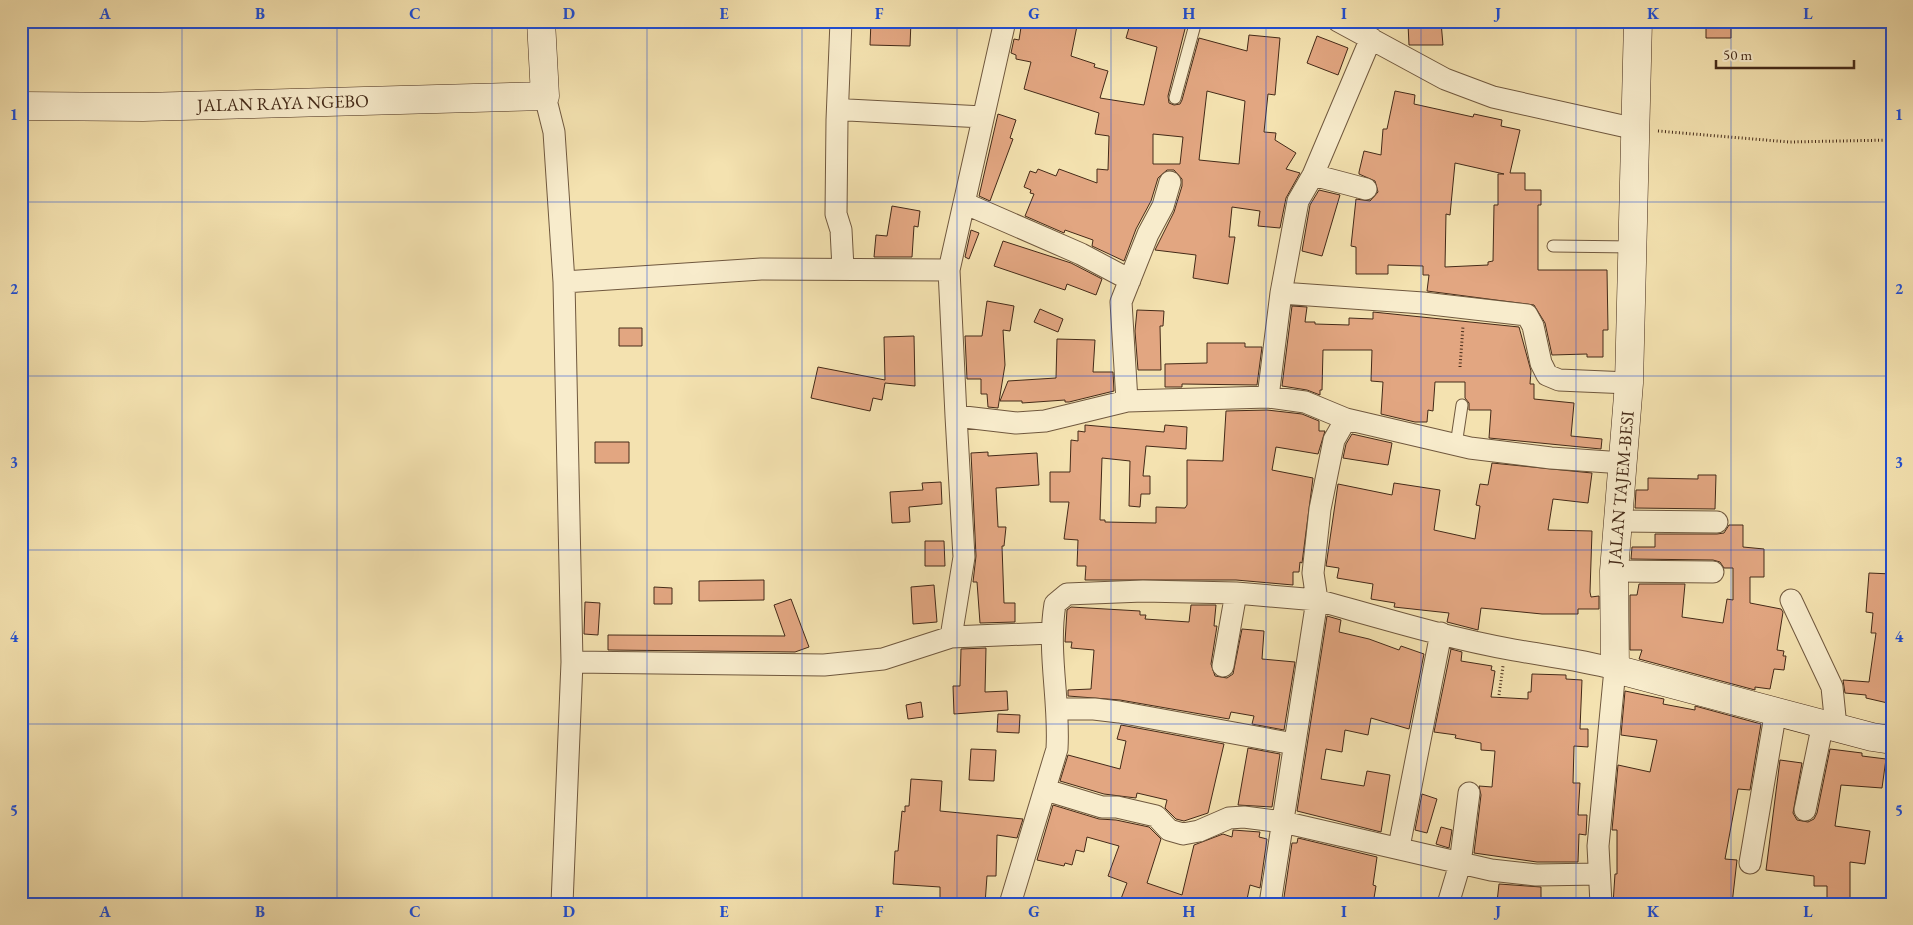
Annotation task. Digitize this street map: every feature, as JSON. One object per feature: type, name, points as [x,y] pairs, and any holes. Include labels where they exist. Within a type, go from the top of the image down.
[{"type":"street","points":[[542,21],[545,96],[554,132],[564,282],[572,662],[562,904]]},
{"type":"street","points":[[841,21],[836,214],[841,230],[842,268]]},
{"type":"street","points":[[951,637],[964,557],[949,270],[1006,21]]},
{"type":"street","points":[[1338,21],[1445,79],[1492,97],[1636,128]]},
{"type":"street","name":"JALAN TAJEM-BESI","points":[[1615,669],[1614,571],[1629,383],[1638,21]]},
{"type":"street","points":[[1268,397],[1280,293],[1298,201],[1313,175],[1371,38]]},
{"type":"street","name":"JALAN RAYA NGEBO","points":[[21,106],[153,107],[545,96]]},
{"type":"street","points":[[848,110],[983,117]]},
{"type":"street","points":[[1313,175],[1366,189]]},
{"type":"street","points":[[1128,401],[1120,309],[1148,234],[1164,206],[1170,182]]},
{"type":"street","points":[[964,202],[1081,254],[1130,280]]},
{"type":"street","points":[[564,282],[761,269],[949,270]]},
{"type":"street","points":[[1280,293],[1527,315],[1533,326],[1541,363],[1547,375],[1559,380],[1629,383]]},
{"type":"street","points":[[956,416],[1016,423],[1045,422],[1128,401],[1268,397],[1305,402],[1346,419],[1456,445],[1551,458],[1623,463]]},
{"type":"street","points":[[1270,904],[1316,600],[1314,573],[1320,509],[1334,440],[1346,419]]},
{"type":"street","points":[[1619,522],[1717,522]]},
{"type":"street","points":[[1614,571],[1713,572]]},
{"type":"street","points":[[1010,904],[1057,749],[1057,709],[1052,633],[1056,604],[1067,594],[1143,591],[1236,593],[1316,600],[1505,648],[1574,658],[1892,740]]},
{"type":"street","points":[[1223,666],[1236,593]]},
{"type":"street","points":[[1791,600],[1832,687],[1830,725],[1805,810]]},
{"type":"street","points":[[572,662],[824,665],[883,659],[951,637],[1052,633]]},
{"type":"street","points":[[1399,847],[1440,633]]},
{"type":"street","points":[[1601,904],[1598,846],[1615,669]]},
{"type":"street","points":[[1057,709],[1086,708],[1119,712],[1294,744]]},
{"type":"street","points":[[1750,863],[1776,710]]},
{"type":"street","points":[[1046,790],[1102,807],[1117,807],[1156,816],[1169,830],[1183,834],[1198,831],[1234,817],[1283,822],[1399,847],[1460,864],[1491,870],[1536,875],[1599,874]]},
{"type":"street","points":[[1448,904],[1460,864],[1469,793]]},
{"type":"lane","points":[[1175,98],[1196,21]]},
{"type":"lane","points":[[1553,246],[1633,247]]},
{"type":"lane","points":[[1456,445],[1462,405]]},
{"type":"path","points":[[1636,128],[1789,142],[1892,140]]},
{"type":"path","points":[[1460,368],[1464,308]]},
{"type":"path","points":[[1499,695],[1505,648]]},
{"type":"building","points":[[871,21],[911,21],[910,46],[870,45]]},
{"type":"building","points":[[1022,21],[1078,21],[1071,56],[1095,64],[1094,67],[1108,71],[1100,98],[1144,105],[1157,47],[1126,38],[1131,21],[1187,21],[1168,96],[1169,103],[1174,105],[1180,104],[1182,100],[1199,38],[1247,51],[1249,35],[1280,38],[1275,95],[1268,94],[1264,132],[1276,133],[1275,140],[1296,153],[1286,169],[1300,173],[1286,198],[1280,228],[1258,226],[1260,211],[1232,207],[1229,237],[1235,237],[1228,284],[1193,278],[1196,255],[1155,250],[1174,212],[1182,186],[1182,179],[1174,170],[1167,170],[1158,178],[1151,201],[1136,229],[1124,261],[1092,246],[1093,240],[1065,230],[1064,233],[1025,216],[1034,194],[1030,193],[1031,190],[1024,187],[1030,171],[1036,173],[1038,169],[1056,176],[1059,169],[1097,183],[1097,169],[1108,170],[1109,136],[1095,134],[1099,113],[1024,89],[1031,62],[1016,59],[1016,55],[1011,53],[1014,39],[1019,40]],"holes":[[[1207,91],[1245,101],[1239,164],[1199,160]],[[1153,134],[1183,137],[1180,164],[1153,164]]]},
{"type":"building","points":[[1706,21],[1731,21],[1731,38],[1706,38]]},
{"type":"building","points":[[1441,22],[1443,45],[1409,45],[1408,24]]},
{"type":"building","points":[[1317,36],[1348,48],[1338,75],[1307,63]]},
{"type":"building","points":[[1395,91],[1415,95],[1414,104],[1473,117],[1474,114],[1502,120],[1501,126],[1520,130],[1510,173],[1525,173],[1525,190],[1541,190],[1541,205],[1538,205],[1538,270],[1607,270],[1608,330],[1603,330],[1603,357],[1587,357],[1587,354],[1552,355],[1545,323],[1534,305],[1427,291],[1429,275],[1423,275],[1423,266],[1388,265],[1388,274],[1356,274],[1356,247],[1351,246],[1356,199],[1370,201],[1378,192],[1375,181],[1359,174],[1359,172],[1364,151],[1381,155],[1383,129],[1387,129]],"holes":[[[1455,163],[1504,174],[1498,174],[1498,205],[1494,205],[1493,261],[1488,262],[1488,265],[1445,267],[1446,214],[1450,215]]]},
{"type":"building","points":[[998,114],[1016,120],[1010,138],[1013,139],[990,201],[979,196]]},
{"type":"building","points":[[1319,190],[1340,195],[1322,256],[1302,251],[1310,205]]},
{"type":"building","points":[[892,206],[920,211],[918,227],[914,226],[912,257],[874,257],[876,235],[887,236]]},
{"type":"building","points":[[971,230],[979,233],[969,259],[965,257]]},
{"type":"building","points":[[1003,241],[1071,263],[1102,279],[1096,295],[1067,284],[1065,290],[994,266]]},
{"type":"building","points":[[987,301],[1014,306],[1010,331],[1003,330],[1005,365],[998,408],[988,407],[987,394],[981,394],[981,379],[967,379],[965,336],[982,336]]},
{"type":"building","points":[[1292,306],[1307,307],[1305,322],[1315,322],[1315,324],[1349,325],[1349,318],[1373,319],[1373,312],[1519,327],[1531,371],[1530,384],[1534,384],[1534,399],[1574,403],[1571,436],[1602,439],[1601,449],[1489,438],[1491,410],[1469,410],[1469,403],[1465,398],[1465,382],[1435,382],[1433,411],[1428,410],[1427,422],[1415,422],[1381,414],[1383,382],[1371,381],[1372,350],[1323,350],[1322,390],[1320,390],[1320,395],[1307,390],[1282,386]]},
{"type":"building","points":[[1040,309],[1063,319],[1058,332],[1034,322]]},
{"type":"building","points":[[1137,310],[1164,311],[1163,326],[1160,326],[1161,370],[1138,370],[1135,331]]},
{"type":"building","points":[[619,328],[642,328],[642,346],[619,346]]},
{"type":"building","points":[[914,336],[915,386],[885,383],[882,400],[873,398],[870,411],[811,398],[818,367],[885,380],[884,337]]},
{"type":"building","points":[[1057,339],[1095,340],[1093,372],[1113,372],[1114,391],[1069,402],[1065,402],[1065,400],[1022,403],[1022,401],[1000,401],[1008,381],[1056,378]]},
{"type":"building","points":[[1207,343],[1245,343],[1245,347],[1262,347],[1257,385],[1182,384],[1182,387],[1165,387],[1165,364],[1207,363]]},
{"type":"building","points":[[1267,410],[1302,414],[1319,421],[1319,431],[1325,431],[1318,454],[1276,447],[1272,470],[1313,478],[1302,563],[1300,562],[1299,572],[1293,572],[1293,585],[1236,580],[1085,580],[1086,566],[1077,566],[1078,540],[1064,539],[1069,502],[1050,502],[1050,472],[1070,472],[1071,440],[1078,441],[1078,431],[1085,432],[1085,425],[1164,432],[1165,425],[1187,427],[1186,449],[1146,446],[1143,476],[1150,476],[1150,494],[1141,494],[1140,507],[1129,506],[1130,461],[1102,458],[1100,520],[1105,520],[1105,522],[1156,523],[1156,507],[1185,508],[1187,505],[1187,460],[1223,461],[1226,411]]},
{"type":"building","points":[[1352,434],[1392,443],[1388,465],[1343,458],[1346,444]]},
{"type":"building","points":[[595,442],[629,442],[629,463],[595,463]]},
{"type":"building","points":[[988,452],[988,456],[1037,453],[1039,485],[996,488],[998,527],[1006,527],[1004,546],[1002,546],[1004,603],[1015,603],[1015,622],[980,623],[977,582],[973,582],[976,556],[971,453]]},
{"type":"building","points":[[1492,463],[1592,473],[1588,503],[1553,499],[1548,530],[1592,531],[1590,592],[1591,597],[1599,596],[1599,609],[1578,609],[1578,614],[1542,614],[1481,608],[1478,630],[1447,622],[1449,613],[1394,607],[1395,603],[1371,599],[1373,584],[1337,578],[1339,568],[1326,566],[1338,484],[1392,495],[1394,483],[1440,490],[1434,530],[1475,539],[1480,506],[1476,505],[1480,484],[1488,485]]},
{"type":"building","points":[[1698,475],[1716,475],[1715,509],[1635,508],[1636,490],[1648,490],[1648,478],[1698,479]]},
{"type":"building","points":[[941,482],[942,504],[909,507],[910,522],[892,523],[890,492],[923,490],[922,483]]},
{"type":"building","points":[[1729,525],[1743,525],[1743,547],[1764,549],[1764,577],[1750,577],[1750,603],[1781,609],[1783,612],[1777,650],[1784,651],[1783,656],[1786,656],[1784,670],[1774,669],[1770,689],[1755,687],[1755,690],[1639,659],[1642,650],[1630,650],[1630,595],[1637,595],[1639,584],[1685,584],[1682,617],[1723,623],[1727,599],[1733,600],[1733,568],[1724,568],[1720,562],[1713,560],[1631,559],[1632,547],[1655,547],[1655,534],[1717,534],[1724,533]]},
{"type":"building","points":[[925,541],[944,541],[945,566],[925,566]]},
{"type":"building","points":[[1869,573],[1892,574],[1892,704],[1866,698],[1866,695],[1845,693],[1843,680],[1869,682],[1876,633],[1871,633],[1873,613],[1866,612]]},
{"type":"building","points":[[764,580],[764,600],[699,601],[699,581]]},
{"type":"building","points":[[934,585],[937,622],[913,624],[911,587]]},
{"type":"building","points":[[654,587],[672,588],[672,604],[654,604]]},
{"type":"building","points":[[791,599],[809,647],[795,652],[608,650],[608,635],[785,636],[774,605]]},
{"type":"building","points":[[585,602],[600,603],[598,635],[584,634]]},
{"type":"building","points":[[1191,605],[1216,605],[1214,626],[1217,626],[1211,664],[1215,676],[1227,678],[1233,674],[1242,629],[1264,631],[1262,659],[1295,662],[1284,730],[1252,724],[1254,716],[1231,712],[1229,719],[1120,700],[1068,696],[1068,690],[1091,689],[1094,650],[1071,648],[1072,642],[1065,642],[1067,610],[1071,607],[1140,611],[1140,615],[1146,615],[1145,619],[1189,622]]},
{"type":"building","points":[[1327,616],[1341,620],[1339,632],[1369,639],[1399,650],[1401,646],[1424,654],[1409,729],[1371,718],[1368,735],[1345,730],[1342,752],[1326,749],[1321,779],[1364,786],[1367,771],[1390,775],[1381,832],[1297,811]]},
{"type":"building","points":[[986,648],[985,692],[1007,691],[1008,710],[954,714],[953,686],[960,686],[961,649]]},
{"type":"building","points":[[1451,649],[1462,652],[1461,661],[1492,666],[1491,670],[1495,671],[1491,697],[1528,699],[1528,692],[1531,692],[1532,674],[1566,675],[1566,679],[1582,680],[1580,729],[1588,729],[1588,747],[1574,746],[1573,783],[1580,783],[1578,815],[1587,815],[1586,835],[1579,834],[1578,862],[1537,862],[1474,853],[1481,795],[1479,786],[1492,787],[1495,751],[1481,750],[1481,743],[1455,738],[1456,735],[1434,732]]},
{"type":"building","points":[[1625,691],[1664,699],[1663,704],[1695,710],[1695,706],[1761,724],[1750,790],[1738,789],[1725,859],[1737,860],[1732,904],[1613,904],[1615,874],[1617,874],[1617,830],[1612,830],[1618,765],[1650,772],[1657,740],[1621,735]]},
{"type":"building","points":[[921,702],[923,717],[908,719],[906,705]]},
{"type":"building","points":[[998,714],[1020,715],[1019,733],[997,732]]},
{"type":"building","points":[[1121,725],[1224,744],[1208,813],[1184,821],[1176,819],[1165,808],[1167,800],[1137,793],[1136,798],[1104,794],[1060,781],[1068,755],[1120,769],[1126,741],[1117,739]]},
{"type":"building","points":[[1248,748],[1280,754],[1272,807],[1238,805]]},
{"type":"building","points":[[971,749],[996,750],[994,781],[969,780]]},
{"type":"building","points":[[1830,749],[1862,753],[1862,756],[1886,759],[1882,788],[1841,785],[1835,826],[1870,831],[1865,864],[1850,862],[1850,904],[1827,904],[1827,886],[1814,886],[1814,876],[1766,870],[1780,760],[1802,763],[1793,813],[1797,820],[1808,822],[1814,819],[1817,813]]},
{"type":"building","points":[[911,779],[942,781],[940,811],[1023,819],[1017,838],[997,835],[996,876],[987,876],[985,904],[940,903],[940,887],[893,884],[895,851],[898,851],[902,811],[905,812],[905,806],[909,806]]},
{"type":"building","points":[[1422,794],[1437,799],[1427,833],[1415,830]]},
{"type":"building","points":[[1053,805],[1099,819],[1116,820],[1149,827],[1161,839],[1147,883],[1182,895],[1194,845],[1223,834],[1232,837],[1233,830],[1260,832],[1259,837],[1267,839],[1260,888],[1250,885],[1246,904],[1119,904],[1127,883],[1108,876],[1119,846],[1087,837],[1084,852],[1076,850],[1072,865],[1065,863],[1064,866],[1037,860]]},
{"type":"building","points":[[1441,827],[1452,830],[1449,848],[1436,844]]},
{"type":"building","points":[[1298,838],[1377,857],[1373,885],[1376,886],[1373,904],[1283,904],[1292,843],[1297,843]]},
{"type":"building","points":[[1499,884],[1541,887],[1541,904],[1497,902]]}]
